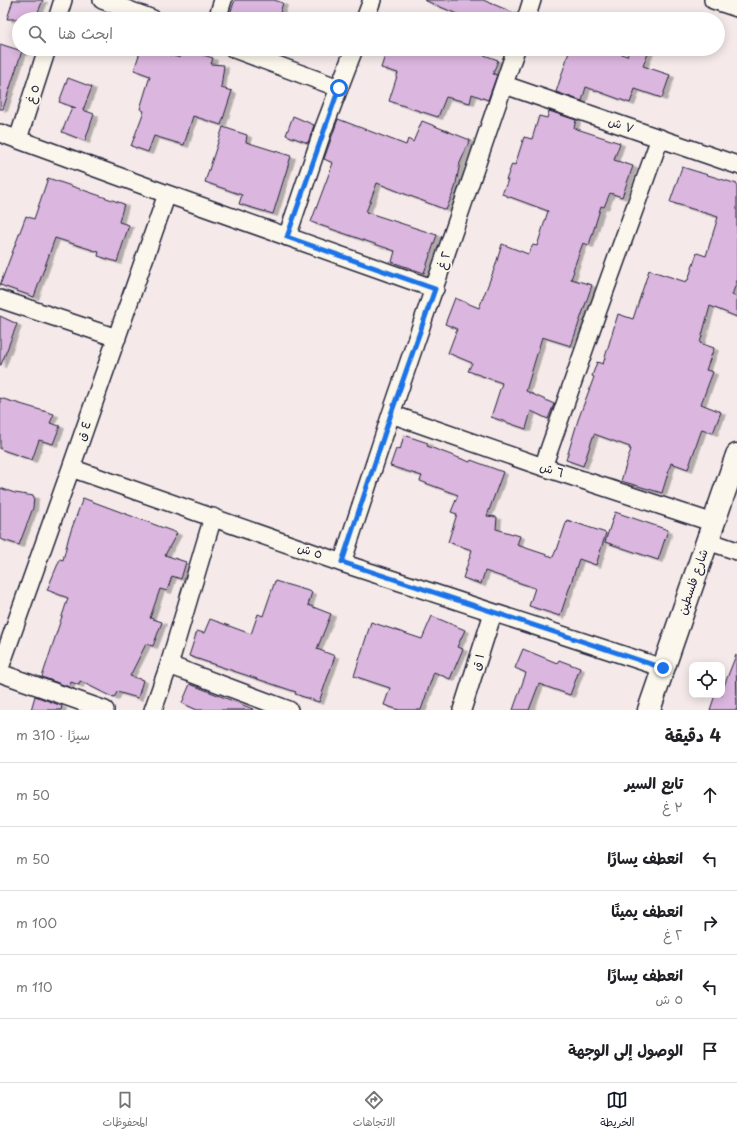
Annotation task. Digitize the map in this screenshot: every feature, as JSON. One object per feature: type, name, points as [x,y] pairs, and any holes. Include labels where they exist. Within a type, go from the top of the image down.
[{"type":"street","points":[[59,12],[63,0]]},
{"type":"street","points":[[102,0],[134,12]]},
{"type":"street","points":[[219,12],[223,0]]},
{"type":"street","points":[[368,12],[372,0]]},
{"type":"street","points":[[528,12],[532,0]]},
{"type":"street","points":[[713,0],[737,8]]},
{"type":"street","name":"٥ غ","points":[[18,139],[45,56]]},
{"type":"street","points":[[253,56],[339,88]]},
{"type":"street","points":[[287,237],[351,56]]},
{"type":"street","name":"٢ غ","points":[[342,562],[391,414],[514,56]]},
{"type":"street","name":"٧ ش","points":[[505,85],[737,165]]},
{"type":"street","points":[[0,133],[435,289]]},
{"type":"street","points":[[543,467],[660,138]]},
{"type":"street","name":"٤ ق","points":[[0,668],[72,468],[167,194]]},
{"type":"street","points":[[0,299],[117,338]]},
{"type":"street","name":"٦ ش","points":[[391,414],[543,467],[711,532],[737,551]]},
{"type":"street","name":"شارع فلسطين","points":[[649,710],[737,455]]},
{"type":"street","name":"٥ ش","points":[[72,468],[342,562],[663,668]]},
{"type":"street","points":[[153,710],[169,665],[213,517]]},
{"type":"street","name":"١ ق","points":[[462,710],[493,613]]},
{"type":"street","points":[[169,665],[289,710]]},
{"type":"street","points":[[0,673],[105,710]]},
{"type":"building","points":[[13,0],[43,0],[38,12],[12,12],[12,19],[7,19]]},
{"type":"building","points":[[235,0],[274,0],[283,3],[280,12],[231,12]]},
{"type":"building","points":[[424,0],[483,0],[512,12],[452,12]]},
{"type":"building","points":[[0,44],[12,48],[12,56],[20,56],[3,109],[0,109]]},
{"type":"building","points":[[139,56],[174,56],[180,58],[181,56],[207,56],[213,58],[211,64],[224,65],[221,88],[232,91],[221,125],[193,116],[184,145],[154,136],[148,152],[131,146],[144,111],[140,109],[150,76],[134,70]]},
{"type":"building","points":[[385,56],[487,56],[498,60],[493,74],[497,75],[488,100],[472,94],[470,103],[446,97],[438,117],[389,101],[398,73],[381,68]]},
{"type":"building","points":[[568,56],[647,56],[643,66],[670,75],[662,98],[635,89],[630,103],[586,87],[582,101],[556,92]]},
{"type":"building","points":[[68,78],[92,87],[83,110],[94,114],[85,141],[62,132],[72,107],[76,108],[59,102]]},
{"type":"building","points":[[549,111],[576,120],[574,128],[620,143],[614,160],[633,166],[622,197],[610,193],[604,207],[601,206],[589,245],[583,243],[573,270],[571,279],[592,285],[571,346],[542,337],[526,391],[554,404],[548,419],[531,411],[526,429],[491,417],[502,383],[468,371],[472,363],[448,353],[457,329],[445,324],[455,298],[479,308],[502,244],[528,254],[533,245],[537,246],[548,211],[502,194],[508,180],[506,180],[512,164],[515,165],[524,137],[532,139],[539,116],[547,118]]},
{"type":"building","points":[[293,116],[314,125],[308,143],[286,135]]},
{"type":"building","points":[[338,119],[406,145],[408,139],[413,142],[422,121],[470,140],[460,163],[455,188],[446,210],[377,183],[366,212],[437,235],[424,273],[392,262],[395,251],[311,222],[333,163],[324,159]]},
{"type":"building","points":[[223,127],[247,135],[246,142],[291,156],[273,214],[239,204],[242,195],[205,182]]},
{"type":"building","points":[[682,167],[737,184],[737,281],[732,295],[737,297],[737,317],[710,306],[700,343],[714,348],[706,370],[713,372],[701,404],[721,412],[713,433],[702,429],[688,469],[671,463],[662,493],[621,481],[631,449],[629,449],[630,447],[594,434],[583,466],[566,460],[578,420],[594,377],[592,376],[597,362],[603,364],[618,314],[633,319],[649,270],[686,282],[697,253],[706,256],[718,217],[670,202]]},
{"type":"building","points":[[48,178],[124,204],[119,222],[129,225],[117,262],[98,256],[99,252],[55,238],[34,297],[0,285],[26,216],[34,219]]},
{"type":"building","points":[[0,316],[17,324],[1,365],[0,365]]},
{"type":"building","points":[[0,398],[54,414],[50,423],[60,426],[53,444],[39,440],[32,460],[0,449]]},
{"type":"building","points":[[404,435],[428,443],[427,446],[470,462],[471,460],[503,472],[487,516],[497,517],[496,529],[520,536],[517,545],[553,557],[557,550],[567,520],[606,533],[596,565],[579,559],[560,616],[529,606],[535,588],[485,571],[481,584],[463,578],[472,550],[448,542],[457,514],[451,512],[458,495],[420,481],[422,476],[390,466],[396,449],[400,450]]},
{"type":"building","points":[[0,488],[15,493],[34,496],[33,508],[19,545],[0,539]]},
{"type":"building","points":[[83,498],[177,533],[165,555],[186,562],[181,579],[172,576],[167,591],[160,589],[150,618],[162,622],[153,646],[146,644],[130,676],[143,680],[138,698],[117,692],[114,698],[80,681],[79,685],[71,682],[69,687],[42,677],[68,598],[47,590],[60,559],[63,560],[69,536]]},
{"type":"building","points":[[615,512],[668,530],[658,560],[605,542]]},
{"type":"building","points":[[275,581],[312,592],[308,605],[331,614],[317,649],[335,656],[319,702],[295,694],[296,692],[189,656],[197,631],[204,633],[210,619],[251,634],[258,614],[263,616]]},
{"type":"building","points":[[432,616],[465,630],[457,647],[463,649],[450,679],[434,672],[421,710],[399,710],[384,705],[390,688],[354,676],[371,622],[422,639]]},
{"type":"building","points":[[523,649],[557,663],[559,660],[580,668],[570,695],[539,684],[529,710],[513,710],[526,673],[515,668]]},
{"type":"building","points":[[736,655],[737,710],[710,710],[714,698],[725,698],[725,683]]},
{"type":"building","points":[[190,684],[253,709],[197,710],[182,703]]},
{"type":"building","points":[[35,696],[62,706],[61,710],[31,710]]},
{"type":"route","points":[[339,88],[323,130],[287,237],[435,289],[391,414],[342,562],[663,668]]}]
